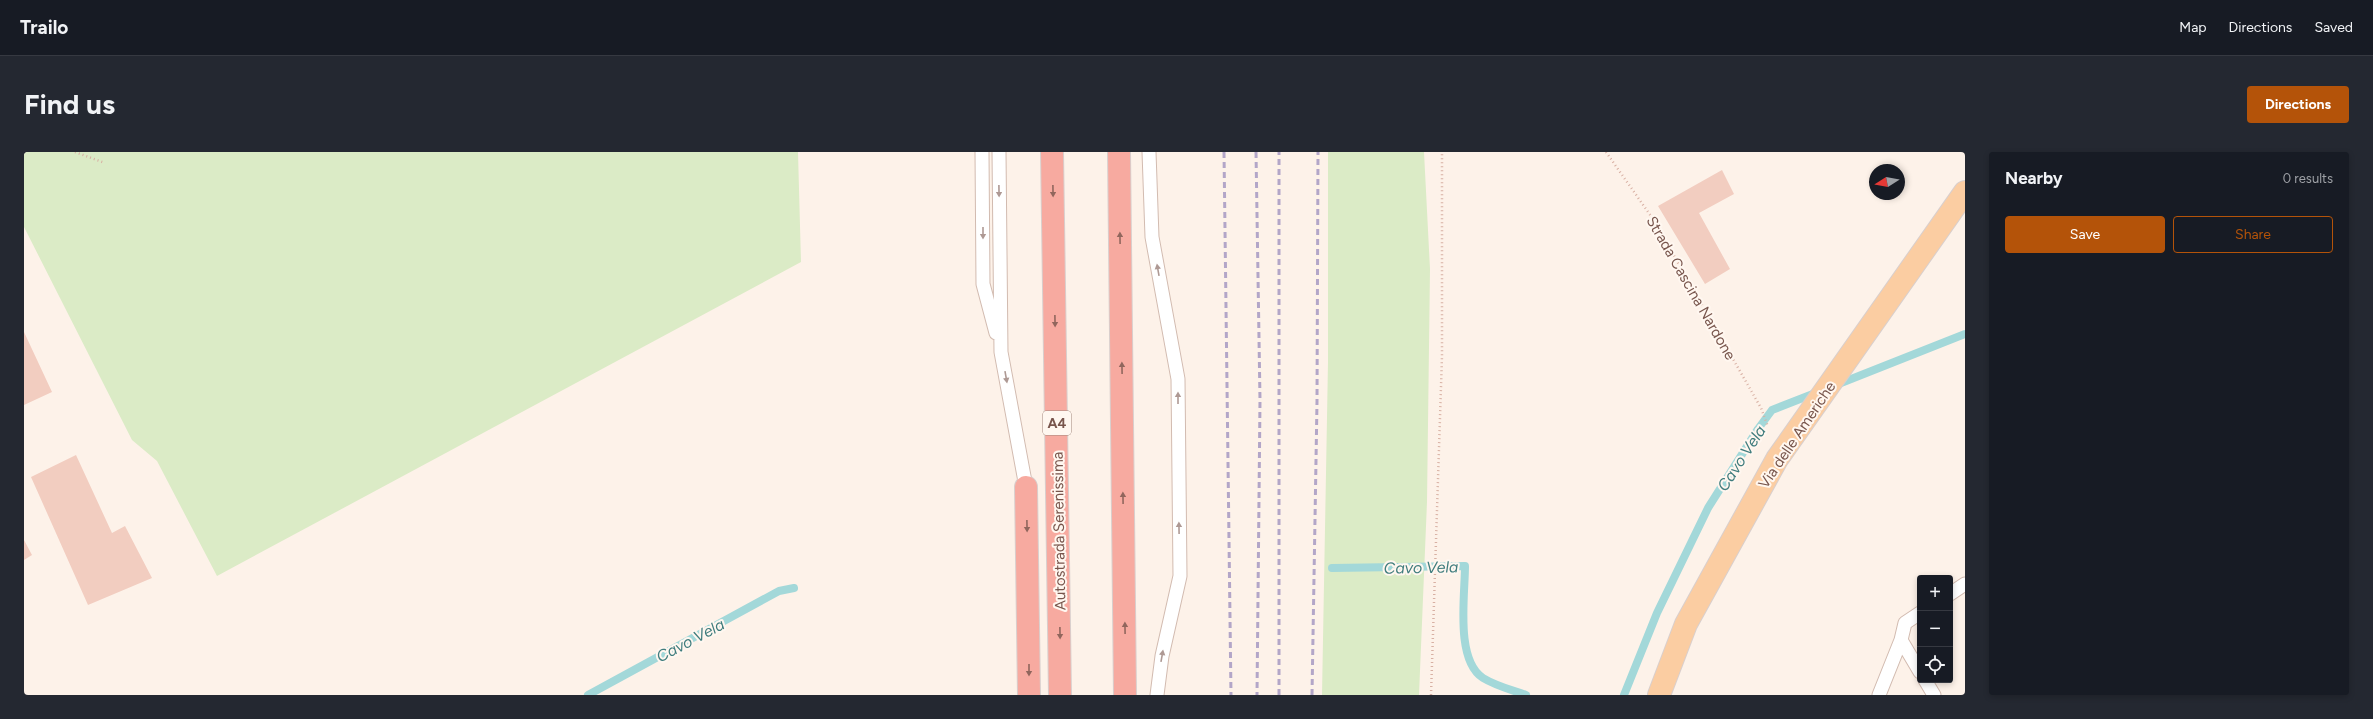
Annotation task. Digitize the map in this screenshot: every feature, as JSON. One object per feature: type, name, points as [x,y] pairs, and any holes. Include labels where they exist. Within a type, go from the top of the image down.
[{"type":"highway","name":"Autostrada Serenissima","points":[[1052,152],[1060,695]]},
{"type":"highway","points":[[1119,152],[1125,695]]},
{"type":"highway","points":[[1026,488],[1029,695]]},
{"type":"main road","name":"Via delle Americhe","points":[[1659,695],[1686,624],[1777,459],[1823,396],[1965,192]]},
{"type":"lane","points":[[982,152],[983,284],[1001,352],[1026,488]]},
{"type":"lane","points":[[998,152],[1001,352]]},
{"type":"lane","points":[[1149,152],[1152,237],[1178,379],[1180,576],[1162,656],[1157,695]]},
{"type":"lane","points":[[1953,592],[1965,584]]},
{"type":"lane","points":[[1879,695],[1901,640],[1904,623],[1917,615]]},
{"type":"lane","points":[[1901,640],[1917,667]]},
{"type":"lane","points":[[1927,683],[1934,695]]},
{"type":"path","points":[[75,152],[105,164]]},
{"type":"path","points":[[1431,695],[1442,356],[1442,152]]},
{"type":"path","name":"Strada Cascina Nardone","points":[[1606,152],[1653,219],[1761,408],[1769,428]]},
{"type":"green space","points":[[24,152],[798,152],[801,262],[217,576],[157,461],[132,440],[24,227]]},
{"type":"green space","points":[[1328,152],[1424,152],[1430,269],[1427,502],[1419,695],[1322,695],[1328,362]]},
{"type":"building","points":[[1722,170],[1734,194],[1699,213],[1730,269],[1705,284],[1658,206]]},
{"type":"building","points":[[24,332],[52,392],[24,405]]},
{"type":"building","points":[[76,455],[112,533],[125,526],[152,578],[88,605],[31,477]]},
{"type":"building","points":[[24,540],[32,555],[24,560]]},
{"type":"waterway","name":"Cavo Vela","points":[[1836,385],[1965,334]]},
{"type":"waterway","name":"Cavo Vela","points":[[1624,695],[1657,613],[1708,508],[1758,429],[1772,410],[1818,392]]},
{"type":"waterway","name":"Cavo Vela","points":[[1332,568],[1465,566],[1463,609],[1465,642],[1468,657],[1474,669],[1483,678],[1499,686],[1526,695]]},
{"type":"waterway","name":"Cavo Vela","points":[[588,695],[779,591],[794,588]]},
{"type":"railway","points":[[1224,152],[1231,695]]},
{"type":"railway","points":[[1256,152],[1260,400],[1257,695]]},
{"type":"railway","points":[[1279,152],[1279,695]]},
{"type":"railway","points":[[1312,695],[1317,402],[1318,152]]}]
